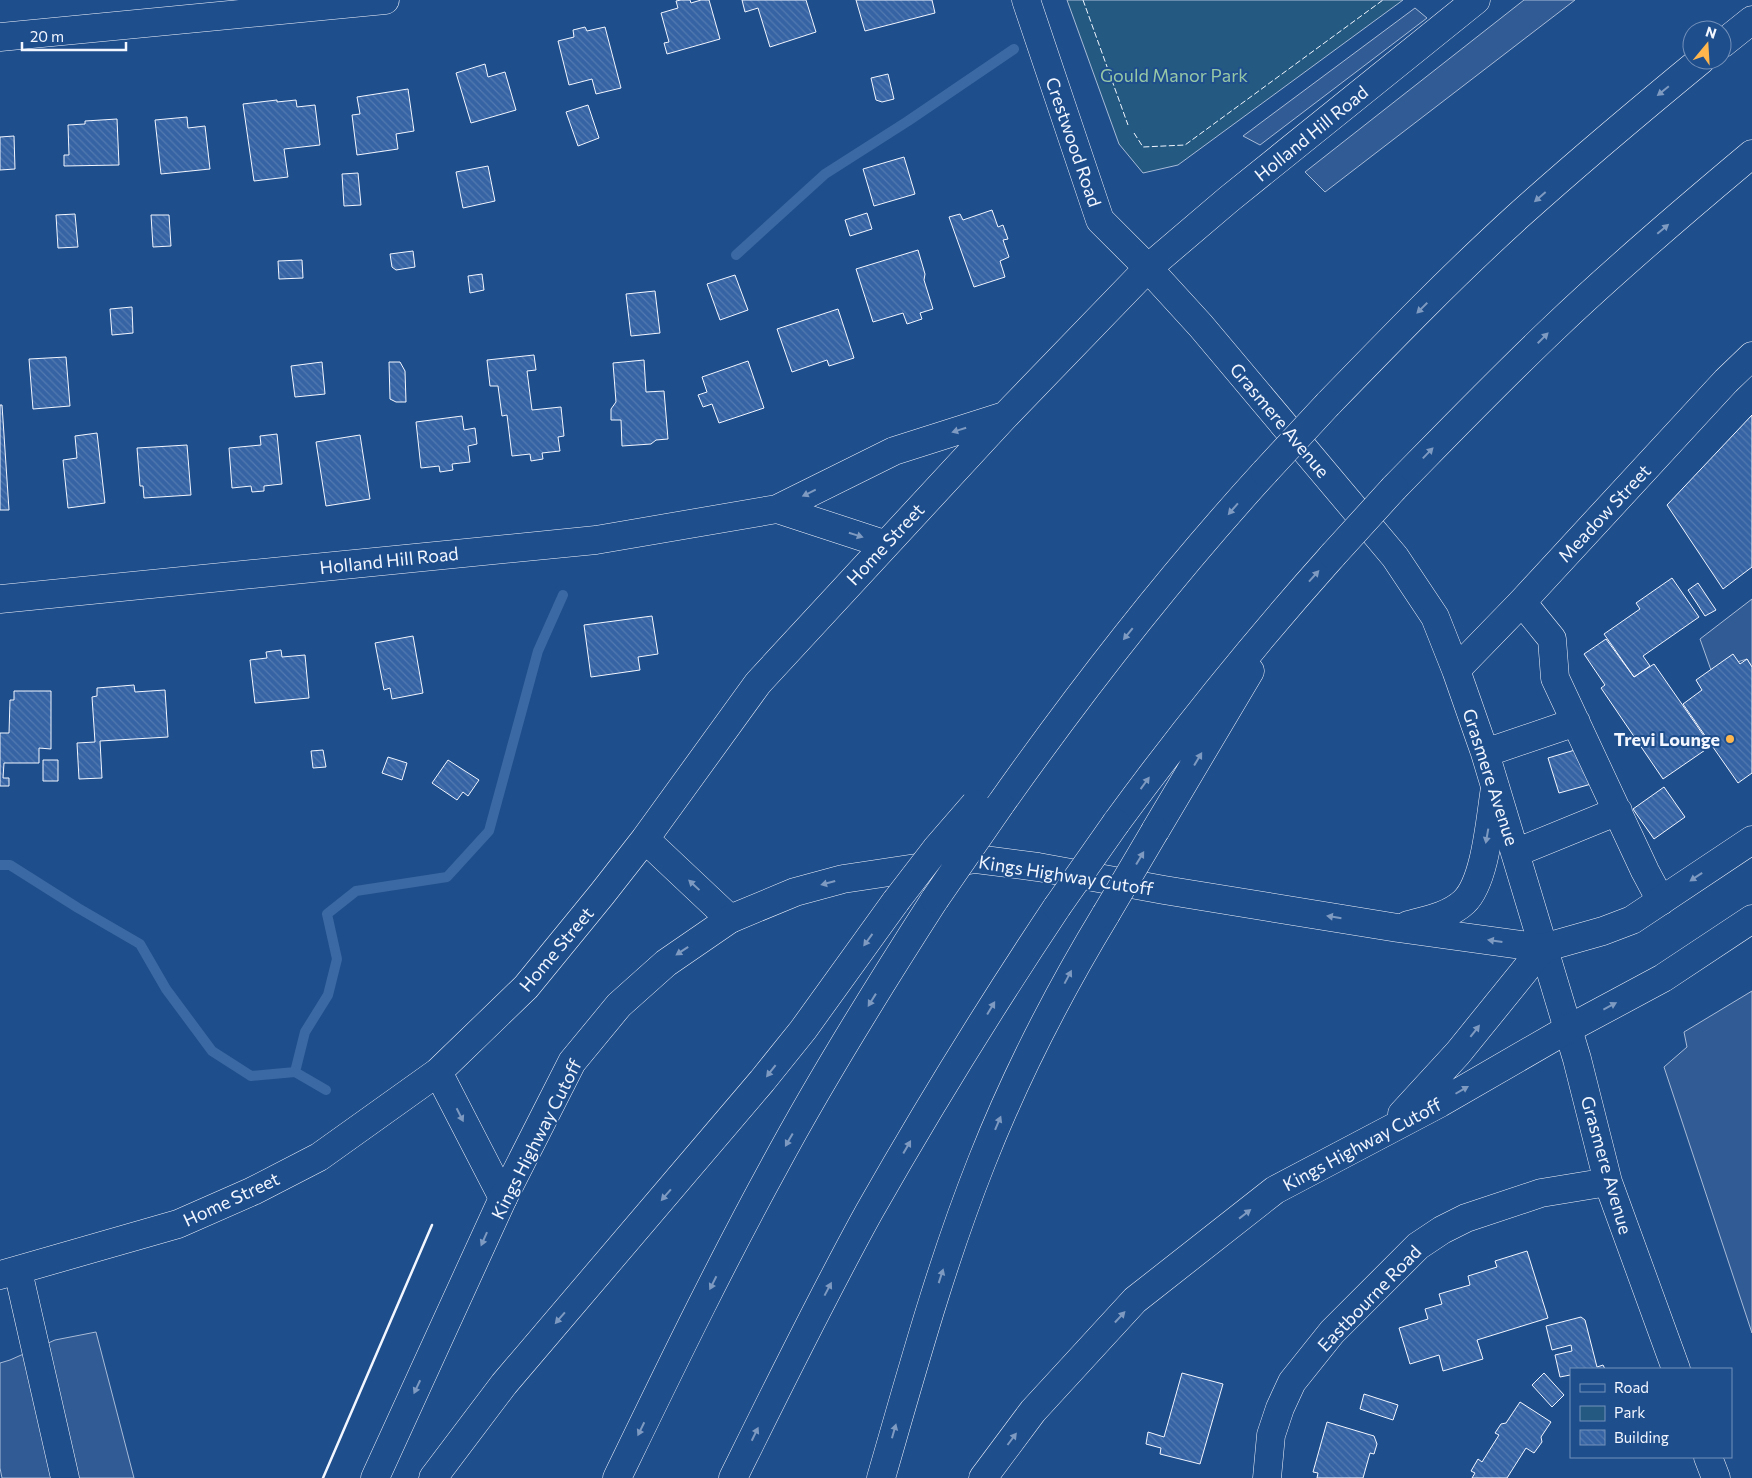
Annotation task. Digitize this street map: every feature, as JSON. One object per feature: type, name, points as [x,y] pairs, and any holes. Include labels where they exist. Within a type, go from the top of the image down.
[{"type":"main road","points":[[0,37],[385,0]]},
{"type":"main road","name":"Crestwood Road","points":[[1026,0],[1100,220],[1148,268]]},
{"type":"main road","name":"Holland Hill Road","points":[[1148,268],[1229,199],[1476,0]]},
{"type":"main road","points":[[1732,36],[1752,20]]},
{"type":"main road","points":[[434,1478],[455,1447],[504,1384],[717,1137],[762,1082],[803,1030],[936,849],[987,804],[1089,683],[1168,584],[1265,472],[1328,404],[1424,306],[1516,218],[1610,135],[1689,70]]},
{"type":"main road","points":[[734,1478],[805,1334],[869,1213],[997,998],[1057,907],[1116,823],[1207,702],[1290,604],[1394,488],[1464,416],[1555,326],[1650,240],[1752,154]]},
{"type":"main road","name":"Home Street","points":[[9,1273],[178,1224],[253,1191],[319,1157],[438,1072],[526,987],[645,839],[758,682],[884,544],[1148,268]]},
{"type":"main road","name":"Grasmere Avenue","points":[[1148,268],[1201,326],[1395,557],[1435,618],[1456,670],[1485,754],[1577,1059],[1608,1182],[1676,1368]]},
{"type":"main road","name":"Meadow Street","points":[[1456,670],[1522,602],[1726,381],[1752,356]]},
{"type":"main road","name":"Holland Hill Road","points":[[0,599],[596,540],[777,509],[894,451],[1005,416]]},
{"type":"main road","name":"Holland Hill Road","points":[[777,509],[884,544]]},
{"type":"main road","points":[[1522,602],[1552,638],[1555,678],[1660,901]]},
{"type":"main road","points":[[881,1478],[927,1319],[952,1242],[982,1161],[1016,1080],[1076,963],[1290,604]]},
{"type":"main road","points":[[1485,754],[1576,722]]},
{"type":"main road","points":[[1398,928],[1440,917],[1464,902],[1472,892],[1481,867],[1495,788]]},
{"type":"main road","points":[[616,1478],[718,1274],[776,1164],[840,1052],[935,899],[987,804]]},
{"type":"main road","points":[[1515,853],[1618,811]]},
{"type":"main road","points":[[645,839],[730,919]]},
{"type":"main road","name":"Kings Highway Cutoff","points":[[375,1478],[502,1198],[572,1062],[613,1012],[666,963],[730,919],[796,892],[843,879],[976,859],[1038,867],[1164,890],[1398,928],[1543,948],[1603,931],[1632,920],[1752,840]]},
{"type":"main road","name":"Kings Highway Cutoff","points":[[983,1478],[1033,1411],[1136,1300],[1275,1190],[1440,1103],[1568,1029],[1663,978],[1752,919]]},
{"type":"main road","points":[[1384,1132],[1430,1086],[1543,948]]},
{"type":"main road","points":[[438,1072],[502,1198]]},
{"type":"main road","name":"Eastbourne Road","points":[[1267,1478],[1271,1435],[1292,1382],[1332,1332],[1418,1246],[1442,1230],[1466,1218],[1541,1193],[1608,1182]]},
{"type":"main road","points":[[9,1273],[65,1478]]},
{"type":"main road","points":[[1708,1458],[1716,1478]]},
{"type":"green space","name":"Gould Manor Park","points":[[1067,0],[1403,0],[1178,165],[1143,173],[1119,144]]},
{"type":"shaded area","points":[[1524,0],[1575,0],[1325,192],[1305,172]]},
{"type":"shaded area","points":[[1415,8],[1427,18],[1260,145],[1243,136]]},
{"type":"shaded area","points":[[1752,599],[1752,667],[1747,659],[1711,670],[1700,639]]},
{"type":"shaded area","points":[[1752,991],[1752,1333],[1664,1067],[1687,1047],[1684,1032]]},
{"type":"shaded area","points":[[96,1332],[134,1478],[2,1478],[0,1468],[0,1363],[55,1340]]},
{"type":"building","points":[[690,0],[691,3],[709,0],[720,39],[667,54],[664,43],[669,42],[661,13],[678,8],[676,1]]},
{"type":"building","points":[[742,0],[806,0],[816,32],[770,47],[758,8],[745,12]]},
{"type":"building","points":[[856,0],[932,0],[935,13],[865,31]]},
{"type":"building","points":[[585,27],[587,31],[605,27],[621,88],[596,94],[592,79],[569,85],[558,41],[574,37],[573,30]]},
{"type":"building","points":[[485,64],[488,77],[505,72],[516,110],[471,123],[456,73]]},
{"type":"building","points":[[888,74],[894,99],[882,102],[876,100],[871,78]]},
{"type":"building","points":[[408,89],[414,131],[396,134],[398,149],[357,155],[352,115],[360,114],[357,97]]},
{"type":"building","points":[[277,100],[277,102],[296,100],[297,107],[315,105],[320,145],[284,149],[288,177],[254,181],[243,104]]},
{"type":"building","points":[[588,105],[599,138],[578,146],[566,112]]},
{"type":"building","points":[[187,117],[188,128],[205,126],[210,169],[161,174],[155,120]]},
{"type":"building","points":[[117,119],[119,165],[64,166],[64,155],[69,155],[68,125],[85,124],[85,121]]},
{"type":"building","points":[[14,136],[15,169],[0,170],[0,137]]},
{"type":"building","points":[[904,157],[915,194],[874,206],[863,169]]},
{"type":"building","points":[[488,166],[495,201],[463,208],[456,172]]},
{"type":"building","points":[[358,173],[361,205],[344,206],[342,174]]},
{"type":"building","points":[[992,210],[998,227],[1003,225],[1008,239],[1003,240],[1009,257],[1000,261],[1005,277],[974,287],[949,217],[960,214],[963,220]]},
{"type":"building","points":[[867,213],[872,229],[850,236],[845,220]]},
{"type":"building","points":[[75,214],[78,247],[58,248],[56,215]]},
{"type":"building","points":[[151,215],[169,215],[171,246],[153,247]]},
{"type":"building","points":[[918,250],[925,274],[924,280],[933,309],[920,313],[922,319],[907,324],[903,313],[873,322],[856,269]]},
{"type":"building","points":[[413,251],[415,267],[396,270],[392,267],[390,254]]},
{"type":"building","points":[[302,260],[303,278],[279,279],[278,261]]},
{"type":"building","points":[[482,274],[484,290],[470,293],[468,276]]},
{"type":"building","points":[[735,275],[748,310],[720,320],[707,284]]},
{"type":"building","points":[[655,291],[660,333],[631,336],[626,294]]},
{"type":"building","points":[[132,307],[133,333],[112,335],[110,309]]},
{"type":"building","points":[[838,309],[854,358],[829,366],[827,360],[792,372],[777,329]]},
{"type":"building","points":[[534,355],[536,370],[527,371],[532,410],[561,407],[564,436],[558,437],[560,451],[542,453],[543,459],[531,461],[530,454],[512,456],[507,415],[502,416],[498,386],[490,386],[487,360]]},
{"type":"building","points":[[66,357],[70,406],[33,409],[29,359]]},
{"type":"building","points":[[644,360],[646,392],[664,391],[668,439],[656,440],[651,444],[622,446],[621,420],[611,420],[611,409],[616,402],[613,363]]},
{"type":"building","points":[[748,361],[764,408],[719,423],[712,404],[703,407],[698,395],[707,392],[702,377]]},
{"type":"building","points":[[322,362],[325,394],[295,397],[291,366]]},
{"type":"building","points":[[389,362],[400,362],[405,371],[406,402],[396,402],[390,399]]},
{"type":"building","points":[[0,405],[2,405],[9,510],[0,510]]},
{"type":"building","points":[[1752,415],[1752,567],[1723,589],[1667,505]]},
{"type":"building","points":[[462,416],[464,430],[475,428],[477,444],[468,446],[470,462],[452,464],[453,470],[440,472],[439,466],[421,468],[416,422]]},
{"type":"building","points":[[97,433],[105,503],[68,508],[63,460],[77,458],[75,436]]},
{"type":"building","points":[[277,434],[282,484],[264,486],[264,491],[252,492],[251,486],[232,488],[229,448],[261,445],[260,436]]},
{"type":"building","points":[[360,435],[370,499],[326,506],[316,442]]},
{"type":"building","points":[[187,445],[191,495],[144,498],[143,486],[140,486],[137,448]]},
{"type":"building","points":[[1672,578],[1699,617],[1643,656],[1650,666],[1634,677],[1604,634],[1640,609],[1636,603]]},
{"type":"building","points":[[1698,583],[1716,610],[1705,616],[1688,590]]},
{"type":"building","points":[[652,616],[658,654],[638,657],[640,670],[591,677],[584,625]]},
{"type":"building","points":[[413,636],[423,693],[392,699],[390,688],[384,690],[375,643]]},
{"type":"building","points":[[1606,639],[1634,677],[1654,664],[1711,746],[1663,779],[1601,688],[1605,685],[1584,654]]},
{"type":"building","points":[[281,650],[282,657],[305,655],[309,698],[255,703],[250,660],[267,658],[266,652]]},
{"type":"building","name":"Trevi Lounge","points":[[1733,654],[1740,664],[1747,659],[1752,667],[1752,773],[1738,783],[1683,704],[1702,690],[1696,680]]},
{"type":"building","points":[[134,685],[135,692],[165,690],[168,737],[100,741],[102,778],[79,779],[77,743],[95,742],[92,697],[97,696],[97,688]]},
{"type":"building","points":[[14,691],[51,691],[51,749],[39,748],[39,763],[4,763],[3,778],[9,778],[9,786],[0,786],[0,733],[9,733],[10,700],[14,700]]},
{"type":"building","points":[[1585,747],[1595,783],[1559,793],[1548,758]]},
{"type":"building","points":[[323,750],[326,767],[313,768],[311,751]]},
{"type":"building","points":[[388,757],[407,763],[402,780],[382,773]]},
{"type":"building","points":[[43,760],[58,760],[58,781],[43,781]]},
{"type":"building","points":[[448,760],[479,780],[468,796],[463,792],[457,800],[432,783]]},
{"type":"building","points":[[1664,787],[1685,817],[1654,839],[1633,809]]},
{"type":"building","points":[[1527,1251],[1548,1318],[1477,1340],[1483,1359],[1443,1371],[1439,1355],[1410,1364],[1399,1328],[1428,1319],[1425,1309],[1442,1304],[1439,1294],[1470,1285],[1468,1276],[1497,1267],[1495,1261]]},
{"type":"building","points":[[1581,1317],[1585,1320],[1597,1367],[1603,1365],[1604,1368],[1570,1368],[1570,1375],[1560,1377],[1555,1355],[1572,1351],[1571,1345],[1552,1350],[1546,1326]]},
{"type":"building","points":[[1182,1373],[1223,1384],[1200,1464],[1160,1454],[1161,1448],[1146,1444],[1148,1432],[1164,1437]]},
{"type":"building","points":[[1544,1373],[1564,1395],[1552,1407],[1532,1385]]},
{"type":"building","points":[[1364,1394],[1398,1405],[1393,1420],[1360,1409]]},
{"type":"building","points":[[1520,1402],[1551,1422],[1541,1437],[1542,1442],[1534,1453],[1526,1448],[1507,1478],[1472,1478],[1475,1473],[1471,1471],[1478,1459],[1482,1462],[1499,1435],[1495,1433],[1501,1424],[1506,1423]]},
{"type":"building","points":[[1327,1422],[1374,1436],[1377,1444],[1374,1454],[1370,1453],[1363,1478],[1317,1478],[1318,1473],[1313,1472]]},
{"type":"waterway","points":[[736,255],[825,174],[908,121],[1014,49]]},
{"type":"waterway","points":[[295,1072],[305,1032],[328,995],[337,959],[327,914],[356,891],[447,877],[489,831],[538,651],[563,595]]},
{"type":"waterway","points":[[0,865],[10,865],[140,944],[166,989],[212,1051],[251,1076],[295,1072],[326,1090]]},
{"type":"fence","points":[[1083,0],[1128,125]]},
{"type":"fence","points":[[1134,133],[1143,147],[1185,145],[1383,0]]},
{"type":"wall","points":[[323,1478],[432,1225]]},
{"type":"place","name":"Trevi Lounge","points":[[1730,739]]}]
